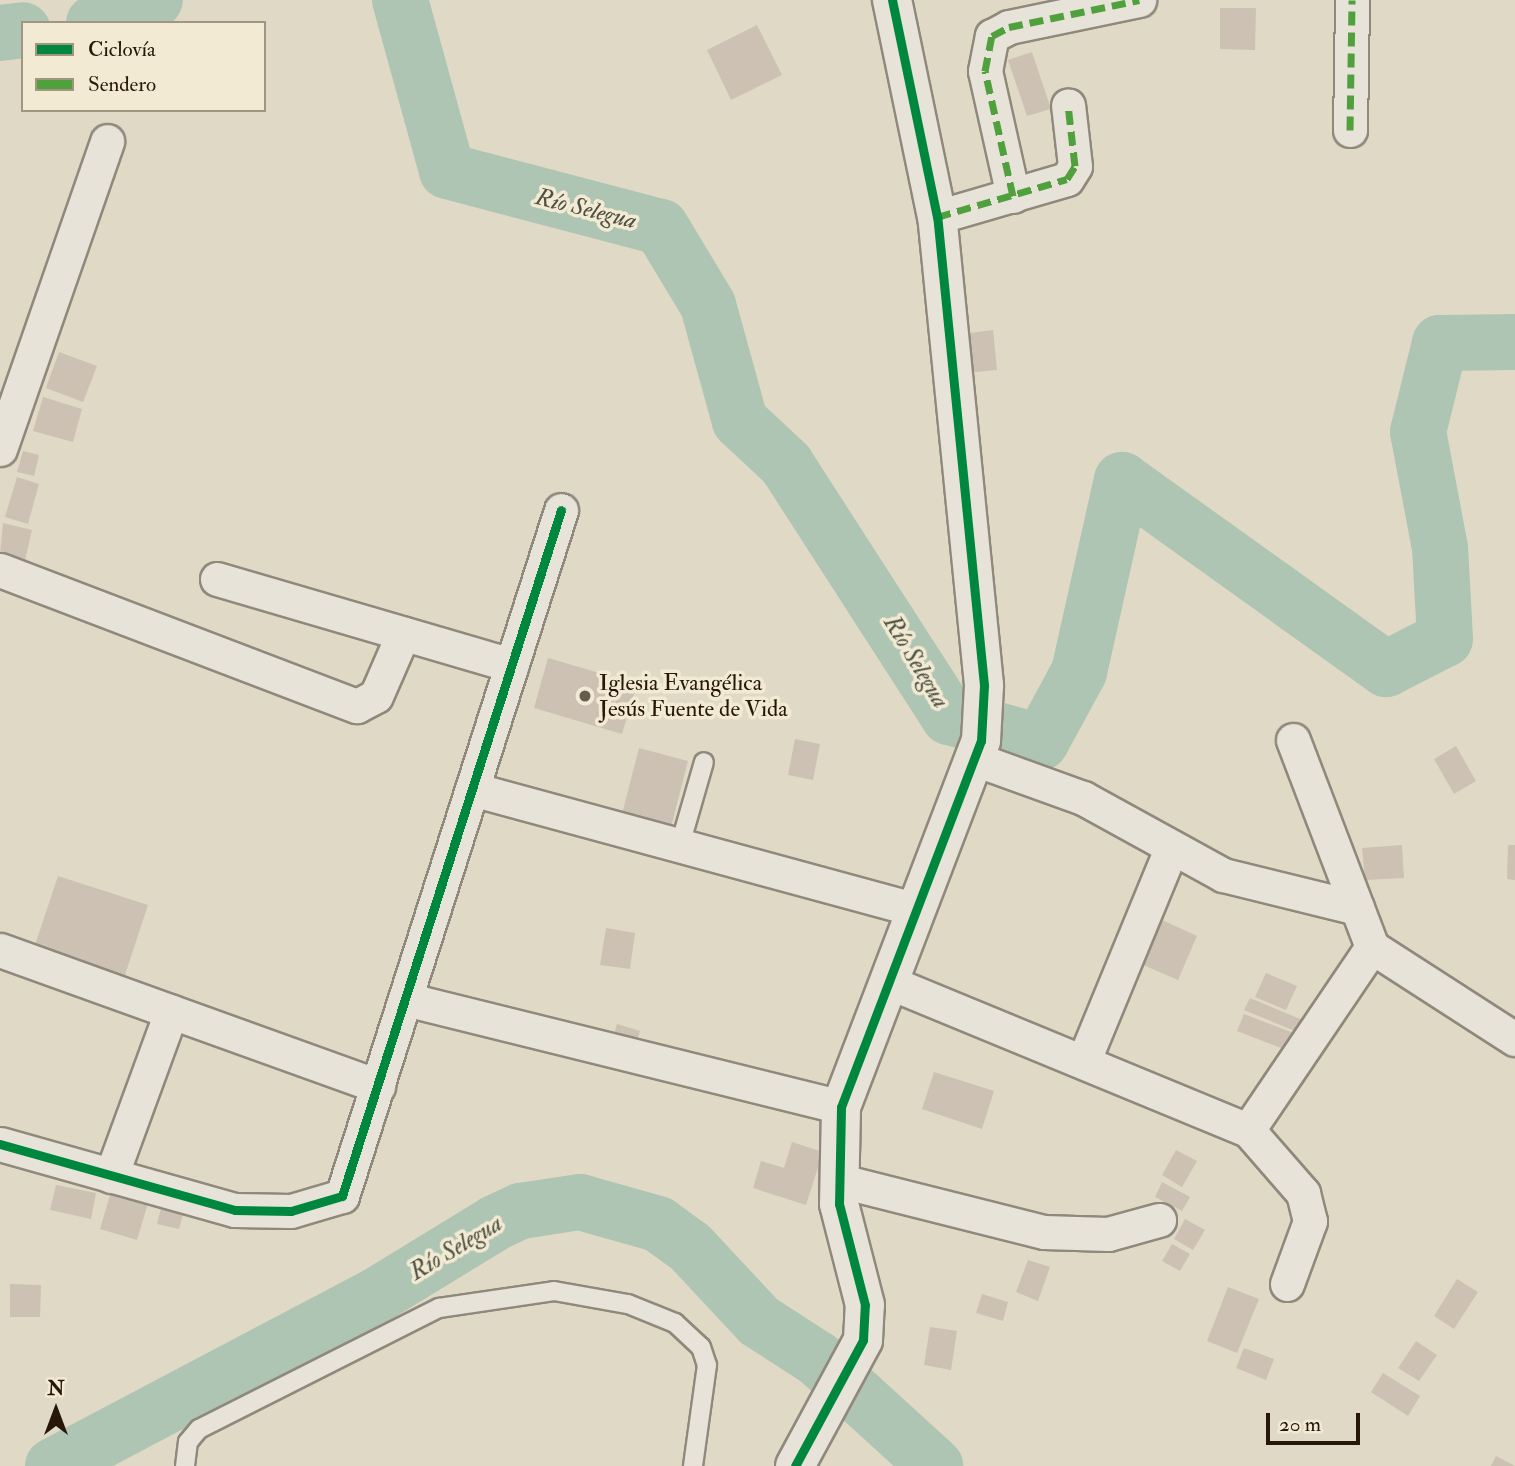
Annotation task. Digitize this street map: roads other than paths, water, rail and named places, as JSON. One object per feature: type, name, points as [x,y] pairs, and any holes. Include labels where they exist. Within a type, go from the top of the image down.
[{"type":"street","points":[[795,1466],[828,1413],[863,1340],[865,1305],[837,1180],[841,1107],[978,750],[984,685],[937,218],[892,0]]},
{"type":"street","points":[[1013,196],[985,71],[992,36],[1009,27],[1139,0]]},
{"type":"street","points":[[1350,131],[1352,0]]},
{"type":"street","points":[[937,218],[1067,179],[1075,166],[1068,105]]},
{"type":"street","points":[[0,449],[107,141]]},
{"type":"street","points":[[0,1144],[235,1210],[325,1205],[342,1196],[561,510]]},
{"type":"street","points":[[0,570],[357,706],[376,696],[403,634]]},
{"type":"street","points":[[217,579],[512,665]]},
{"type":"street","points":[[1293,740],[1372,947],[1515,1038]]},
{"type":"street","points":[[978,750],[1083,798],[1223,875],[1357,908]]},
{"type":"street","points":[[472,789],[916,910]]},
{"type":"street","points":[[1084,1060],[1172,847]]},
{"type":"street","points":[[1248,1130],[1372,947]]},
{"type":"street","points":[[0,950],[378,1086]]},
{"type":"street","points":[[891,982],[1248,1130],[1303,1194],[1310,1221],[1287,1283]]},
{"type":"street","points":[[405,999],[841,1107]]},
{"type":"street","points":[[111,1176],[171,1012]]},
{"type":"street","points":[[837,1180],[1044,1232],[1108,1234],[1158,1220]]},
{"type":"lane","points":[[680,845],[704,762]]},
{"type":"lane","points":[[185,1466],[188,1442],[199,1429],[439,1308],[554,1291],[628,1304],[675,1323],[701,1347],[707,1365],[693,1466]]},
{"type":"waterway","name":"Río Selegua","points":[[99,21],[155,0]]},
{"type":"waterway","name":"Río Selegua","points":[[400,0],[447,171],[661,227],[708,305],[740,421],[786,464],[949,717],[1041,742],[1079,672],[1122,480],[1386,669],[1445,639],[1440,548],[1418,432],[1440,343],[1515,342]]},
{"type":"waterway","name":"Río Selegua","points":[[0,33],[21,30]]},
{"type":"waterway","name":"Río Selegua","points":[[53,1466],[374,1297],[495,1223],[521,1211],[580,1202],[658,1224],[690,1247],[759,1321],[818,1359],[935,1466]]},
{"type":"place","name":"Iglesia Evangélica Jesús Fuente de Vida","points":[[585,696]]}]
